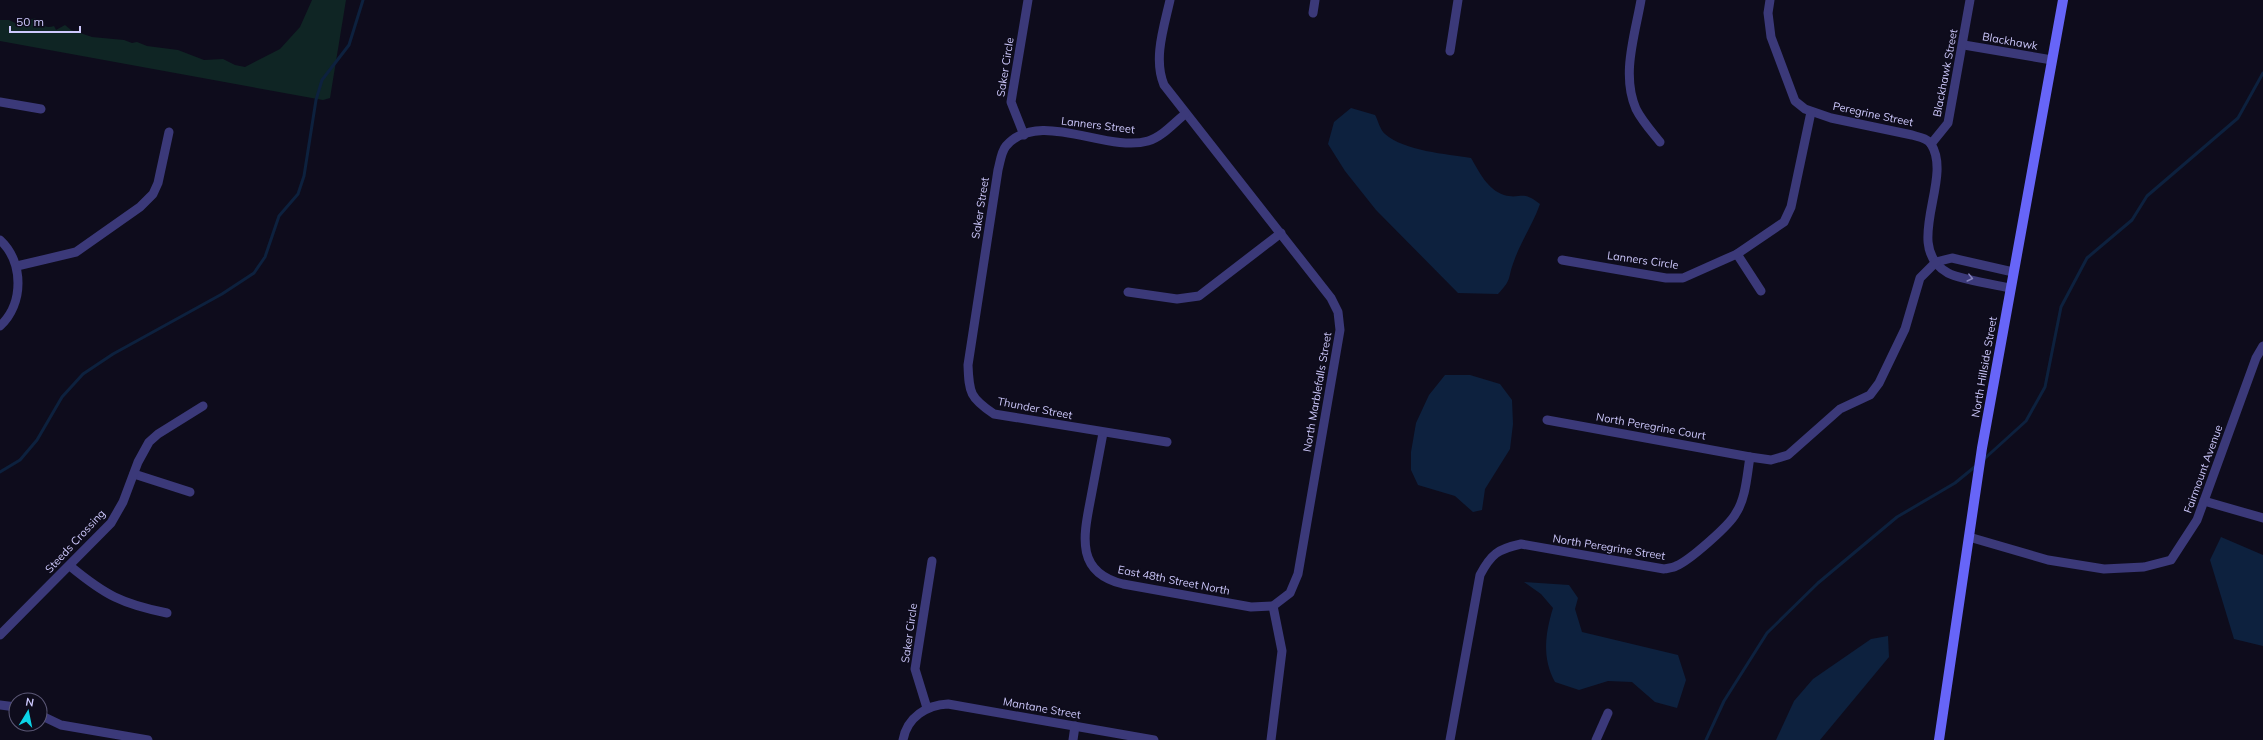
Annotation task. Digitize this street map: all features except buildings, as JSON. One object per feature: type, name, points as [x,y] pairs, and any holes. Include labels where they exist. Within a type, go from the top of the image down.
[{"type":"main road","name":"North Hillside Street","points":[[1939,740],[1982,448],[2063,0]]},
{"type":"street","name":"Saker Circle","points":[[1024,135],[1012,102],[1028,0]]},
{"type":"street","name":"North Marblefalls Street","points":[[1170,0],[1159,56],[1160,77],[1185,114],[1281,233],[1335,305],[1340,327],[1298,574],[1290,593],[1272,606]]},
{"type":"street","points":[[1313,13],[1315,0]]},
{"type":"street","points":[[1450,51],[1458,0]]},
{"type":"street","points":[[1641,0],[1628,78],[1630,94],[1637,111],[1660,142]]},
{"type":"street","name":"Peregrine Street","points":[[1770,0],[1768,26],[1780,67],[1795,101],[1811,112],[1912,135],[1923,138],[1930,144]]},
{"type":"street","name":"Blackhawk Street","points":[[1930,144],[1948,124],[1964,45],[1970,0]]},
{"type":"street","name":"Blackhawk","points":[[1964,45],[2052,60]]},
{"type":"street","points":[[0,102],[41,109]]},
{"type":"street","name":"Lanners Circle","points":[[1562,260],[1666,278],[1683,278],[1736,254],[1784,222],[1791,207],[1811,112]]},
{"type":"street","name":"Lanners Street","points":[[1024,135],[1040,130],[1124,143],[1137,143],[1158,136],[1185,114]]},
{"type":"street","points":[[17,266],[76,252],[140,207],[152,194],[158,184],[169,132]]},
{"type":"street","name":"Saker Street","points":[[978,297],[998,170],[1005,147],[1024,135]]},
{"type":"street","points":[[1930,144],[1937,162],[1928,236],[1929,250],[1936,262],[1948,273],[2010,288]]},
{"type":"street","points":[[1128,292],[1177,299],[1199,296],[1281,233]]},
{"type":"street","points":[[0,240],[9,250],[17,266],[18,285],[16,298],[10,313],[0,326]]},
{"type":"street","points":[[1736,254],[1761,291]]},
{"type":"street","points":[[1750,456],[1771,460],[1788,455],[1840,409],[1870,395],[1879,383],[1905,328],[1920,278],[1936,262],[1952,258],[2013,272]]},
{"type":"street","name":"Thunder Street","points":[[978,297],[968,365],[968,386],[977,402],[994,414],[1103,433],[1166,442]]},
{"type":"street","name":"Fairmount Avenue","points":[[1969,537],[2048,560],[2104,569],[2144,567],[2171,560],[2197,520],[2256,358],[2263,346]]},
{"type":"street","name":"Steeds Crossing","points":[[0,635],[70,566],[110,523],[123,502],[149,442],[158,434],[203,406]]},
{"type":"street","name":"North Peregrine Court","points":[[1547,420],[1750,456]]},
{"type":"street","name":"East 48th Street North","points":[[1103,433],[1085,538],[1087,557],[1097,572],[1108,580],[1123,584],[1251,607],[1272,606]]},
{"type":"street","name":"North Peregrine Street","points":[[1450,740],[1480,574],[1491,556],[1500,550],[1521,544],[1664,569],[1676,566],[1718,532],[1737,513],[1750,456]]},
{"type":"street","points":[[134,474],[190,492]]},
{"type":"street","points":[[2204,501],[2263,518]]},
{"type":"street","name":"Saker Circle","points":[[927,708],[915,669],[932,561]]},
{"type":"street","points":[[70,566],[95,588],[115,599],[143,608],[167,613]]},
{"type":"street","points":[[1271,740],[1282,658],[1281,639],[1272,606]]},
{"type":"street","name":"Mantane Street","points":[[927,708],[934,705],[948,704],[1154,740]]},
{"type":"street","points":[[903,740],[912,719],[927,708]]},
{"type":"street","points":[[1596,740],[1608,713]]},
{"type":"street","points":[[48,719],[61,725],[148,740]]},
{"type":"street","points":[[1073,740],[1075,726]]},
{"type":"green space","points":[[312,0],[346,0],[330,98],[323,100],[0,41],[0,20],[9,20],[17,24],[35,18],[41,24],[48,27],[54,26],[56,30],[65,25],[71,30],[92,37],[124,40],[132,43],[137,42],[147,46],[178,50],[204,60],[223,59],[235,65],[245,67],[280,49],[300,27]]},
{"type":"water","points":[[1351,108],[1375,115],[1380,128],[1393,140],[1426,151],[1471,158],[1484,180],[1493,189],[1504,195],[1529,197],[1540,204],[1517,254],[1508,281],[1498,294],[1458,293],[1376,210],[1345,171],[1328,144],[1334,122]]},
{"type":"water","points":[[1445,375],[1470,375],[1500,384],[1512,400],[1513,424],[1510,449],[1485,489],[1482,510],[1473,512],[1455,496],[1418,485],[1411,470],[1411,452],[1416,423],[1429,395]]},
{"type":"water","points":[[2221,537],[2263,555],[2263,646],[2234,639],[2210,560]]},
{"type":"water","points":[[1524,582],[1569,585],[1578,598],[1575,609],[1582,632],[1678,655],[1686,680],[1677,708],[1655,702],[1632,682],[1608,681],[1579,690],[1555,682],[1548,664],[1546,646],[1548,627],[1553,608],[1541,594]]},
{"type":"water","points":[[1888,636],[1889,657],[1820,740],[1776,740],[1794,701],[1813,679],[1871,639]]},
{"type":"waterway","points":[[0,472],[20,460],[37,440],[62,397],[83,374],[113,354],[222,294],[254,273],[265,257],[279,216],[298,194],[304,176],[316,100],[322,80],[349,45],[363,0]]},
{"type":"waterway","points":[[1983,460],[2026,421],[2045,387],[2061,307],[2087,258],[2132,220],[2147,196],[2238,118],[2263,73]]},
{"type":"waterway","points":[[1706,740],[1724,701],[1767,633],[1818,583],[1897,517],[1955,483],[1977,465]]}]
